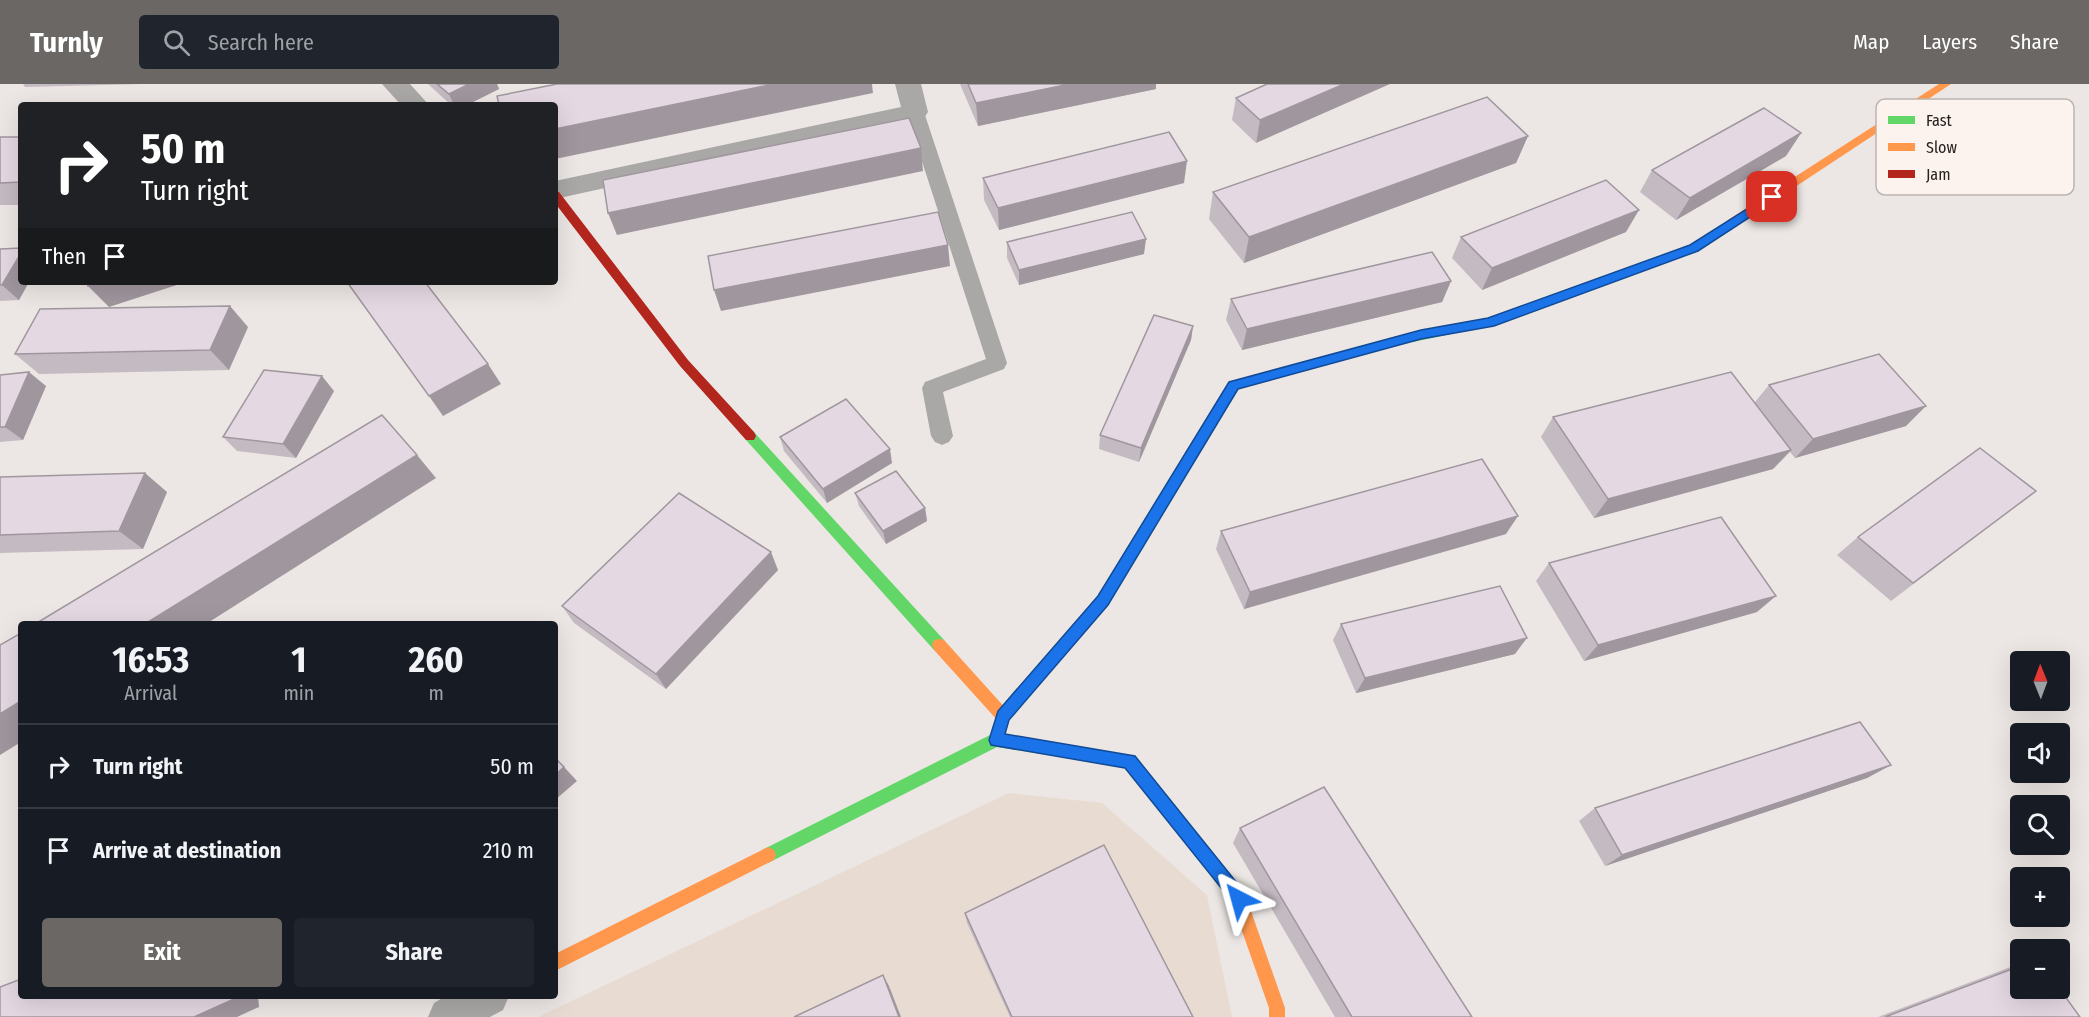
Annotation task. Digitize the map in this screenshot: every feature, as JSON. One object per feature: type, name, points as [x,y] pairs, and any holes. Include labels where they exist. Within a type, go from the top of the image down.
[{"type":"street","points":[[395,84],[413,102]]},
{"type":"street","points":[[558,189],[915,112],[908,84]]},
{"type":"street","points":[[1923,99],[1946,84]]},
{"type":"street","points":[[996,740],[1003,716],[1103,600],[1233,386],[1421,334],[1490,322],[1694,248],[1876,130]]},
{"type":"street","points":[[558,199],[684,363],[1003,716]]},
{"type":"street","points":[[558,961],[996,740],[1129,761],[1239,899],[1277,1008],[1276,1017]]},
{"type":"street","points":[[448,1017],[483,999]]},
{"type":"lane","points":[[915,112],[997,363],[932,388],[942,436]]},
{"type":"shaded area","points":[[1009,793],[1102,803],[1207,895],[1232,1017],[538,1017]]},
{"type":"building","points":[[437,84],[469,84],[449,94]]},
{"type":"building","points":[[557,84],[774,84],[558,128],[558,102],[498,102],[497,96]]},
{"type":"building","points":[[968,84],[1070,84],[976,103]]},
{"type":"building","points":[[1267,84],[1344,84],[1260,120],[1236,98]]},
{"type":"building","points":[[1487,97],[1528,136],[1249,237],[1213,192]]},
{"type":"building","points":[[1764,108],[1801,133],[1690,198],[1652,170]]},
{"type":"building","points":[[909,118],[921,148],[608,213],[603,180]]},
{"type":"building","points":[[1169,132],[1187,161],[998,208],[983,178]]},
{"type":"building","points":[[0,137],[18,137],[18,182],[0,183]]},
{"type":"building","points":[[1606,180],[1639,210],[1492,268],[1461,237]]},
{"type":"building","points":[[938,212],[948,245],[714,290],[708,256]]},
{"type":"building","points":[[1132,212],[1146,239],[1019,270],[1007,242]]},
{"type":"building","points":[[18,248],[18,258],[2,285],[0,285],[0,249]]},
{"type":"building","points":[[1432,252],[1451,281],[1247,329],[1231,299]]},
{"type":"building","points":[[349,285],[427,285],[488,364],[429,396]]},
{"type":"building","points":[[230,306],[210,350],[15,354],[40,309]]},
{"type":"building","points":[[1154,315],[1193,326],[1141,448],[1100,435]]},
{"type":"building","points":[[1879,354],[1926,406],[1813,439],[1769,385]]},
{"type":"building","points":[[264,370],[322,376],[283,444],[223,437]]},
{"type":"building","points":[[29,372],[5,427],[0,427],[0,375]]},
{"type":"building","points":[[1731,372],[1791,450],[1608,499],[1553,417]]},
{"type":"building","points":[[846,399],[890,449],[823,489],[780,437]]},
{"type":"building","points":[[382,415],[417,455],[150,621],[40,621]]},
{"type":"building","points":[[1980,448],[2036,491],[1913,583],[1858,537]]},
{"type":"building","points":[[1482,459],[1518,516],[1250,592],[1221,531]]},
{"type":"building","points":[[896,471],[925,508],[883,531],[855,493]]},
{"type":"building","points":[[145,473],[119,531],[0,535],[0,477]]},
{"type":"building","points":[[679,493],[771,552],[656,674],[562,606]]},
{"type":"building","points":[[1721,517],[1776,596],[1598,645],[1549,563]]},
{"type":"building","points":[[1500,586],[1527,638],[1365,678],[1341,624]]},
{"type":"building","points":[[18,635],[18,703],[0,714],[0,645]]},
{"type":"building","points":[[1860,722],[1891,765],[1622,855],[1595,808]]},
{"type":"building","points":[[558,761],[564,767],[558,772]]},
{"type":"building","points":[[1324,787],[1472,1017],[1352,1017],[1240,828]]},
{"type":"building","points":[[1104,845],[1193,1017],[1012,1017],[965,913]]},
{"type":"building","points":[[2010,970],[2010,999],[2067,999],[2080,1017],[1885,1017]]},
{"type":"building","points":[[883,975],[899,1017],[794,1017]]},
{"type":"building","points":[[18,980],[18,999],[234,999],[194,1017],[0,1017],[0,987]]},
{"type":"traffic: fast","points":[[1413,337],[1489,322],[1694,248],[1732,223]]},
{"type":"traffic: fast","points":[[750,436],[939,645]]},
{"type":"traffic: fast","points":[[768,855],[996,740],[1003,716],[1103,600],[1192,454]]},
{"type":"traffic: fast","points":[[996,740],[1129,761],[1239,899],[1244,914]]},
{"type":"traffic: slow","points":[[1923,99],[1946,84]]},
{"type":"traffic: slow","points":[[1732,223],[1876,129]]},
{"type":"traffic: slow","points":[[939,645],[1003,716]]},
{"type":"traffic: slow","points":[[558,961],[768,855]]},
{"type":"traffic: slow","points":[[1244,914],[1277,1008],[1277,1017]]},
{"type":"traffic: jam","points":[[558,199],[684,363],[750,436]]},
{"type":"traffic: jam","points":[[1192,454],[1234,385],[1413,337]]},
{"type":"route","points":[[1239,899],[1129,761],[996,740],[1003,716],[1103,600],[1233,386],[1421,334],[1490,322],[1694,248],[1772,197]]}]
